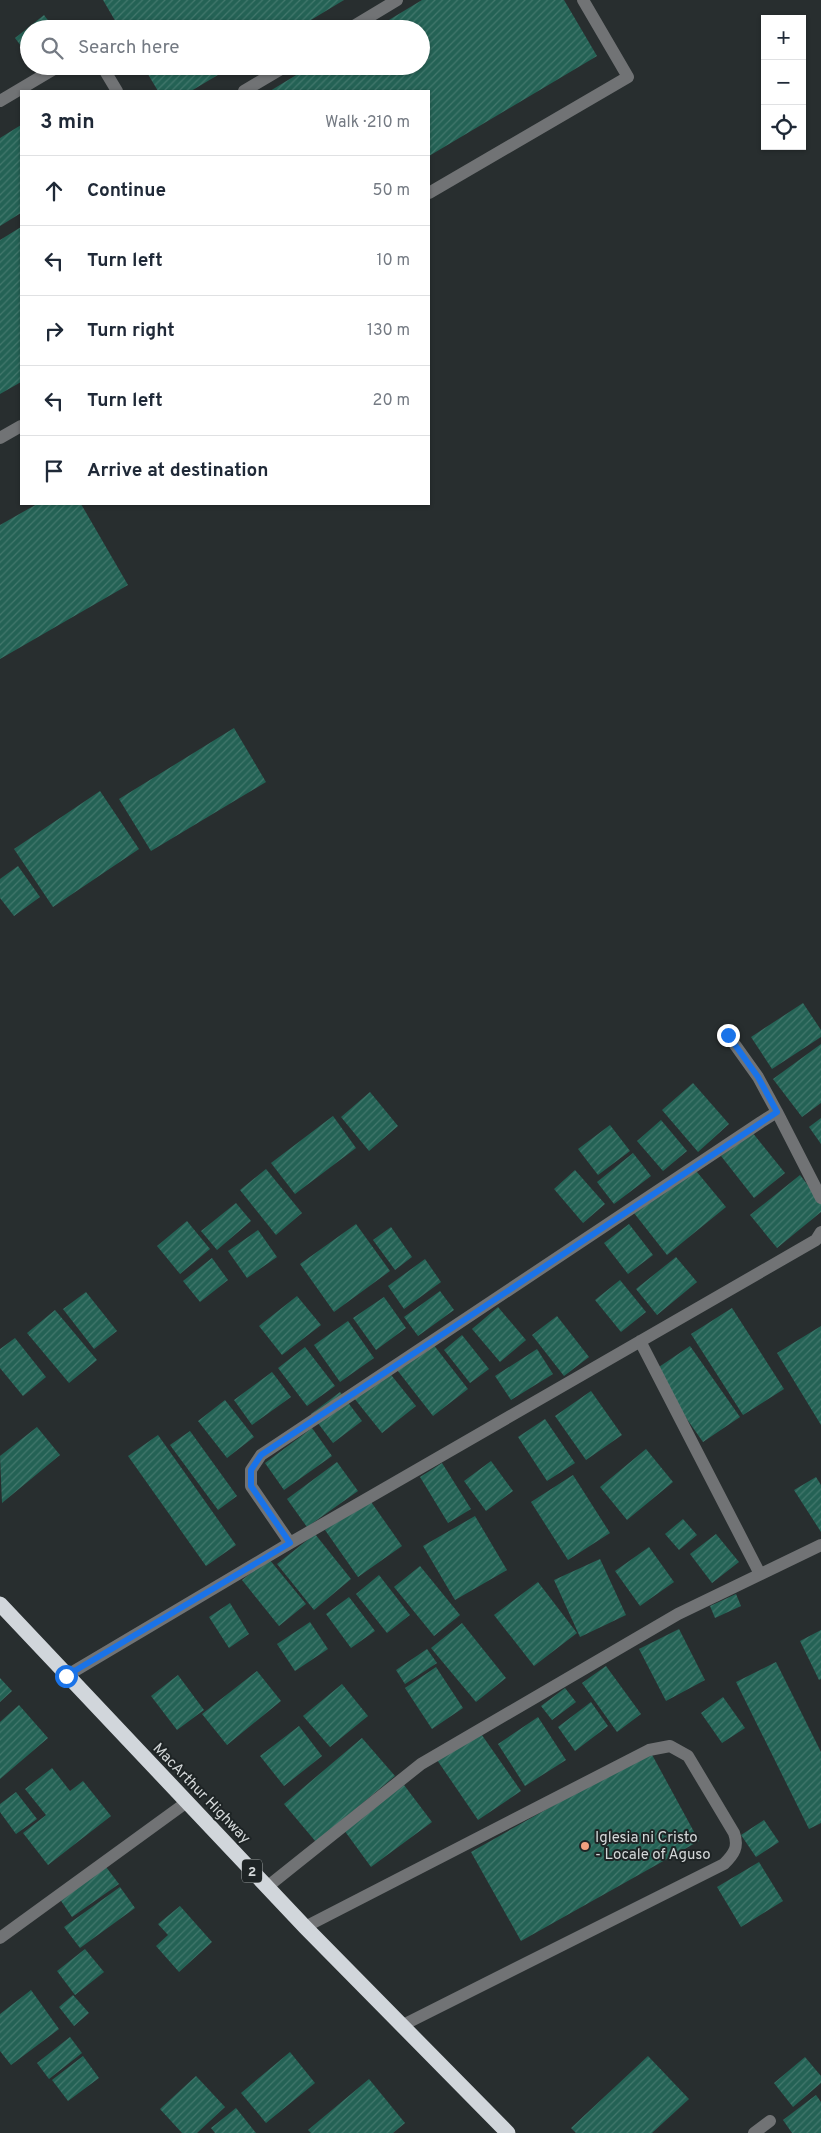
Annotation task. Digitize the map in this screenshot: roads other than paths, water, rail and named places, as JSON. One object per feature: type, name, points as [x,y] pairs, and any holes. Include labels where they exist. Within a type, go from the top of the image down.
[{"type":"highway","name":"MacArthur Highway","points":[[0,1604],[305,1927],[508,2133]]},
{"type":"street","points":[[364,20],[397,0]]},
{"type":"street","points":[[430,192],[628,77],[583,0]]},
{"type":"street","points":[[0,100],[43,75]]},
{"type":"street","points":[[107,75],[116,90]]},
{"type":"street","points":[[246,90],[271,75]]},
{"type":"street","points":[[0,438],[20,427]]},
{"type":"street","points":[[728,1035],[758,1077],[821,1198]]},
{"type":"street","points":[[290,1543],[251,1486],[251,1470],[261,1455],[777,1112]]},
{"type":"street","points":[[66,1676],[290,1543],[816,1240],[821,1232]]},
{"type":"street","points":[[640,1341],[760,1574]]},
{"type":"street","points":[[267,1887],[421,1764],[678,1614],[821,1544]]},
{"type":"street","points":[[305,1927],[649,1750],[670,1746],[688,1756],[737,1841],[735,1852],[724,1864],[403,2025]]},
{"type":"street","points":[[0,1938],[187,1802]]},
{"type":"street","points":[[754,2133],[770,2121]]},
{"type":"place","name":"Iglesia ni Cristo - Locale of Aguso","points":[[585,1846]]}]
